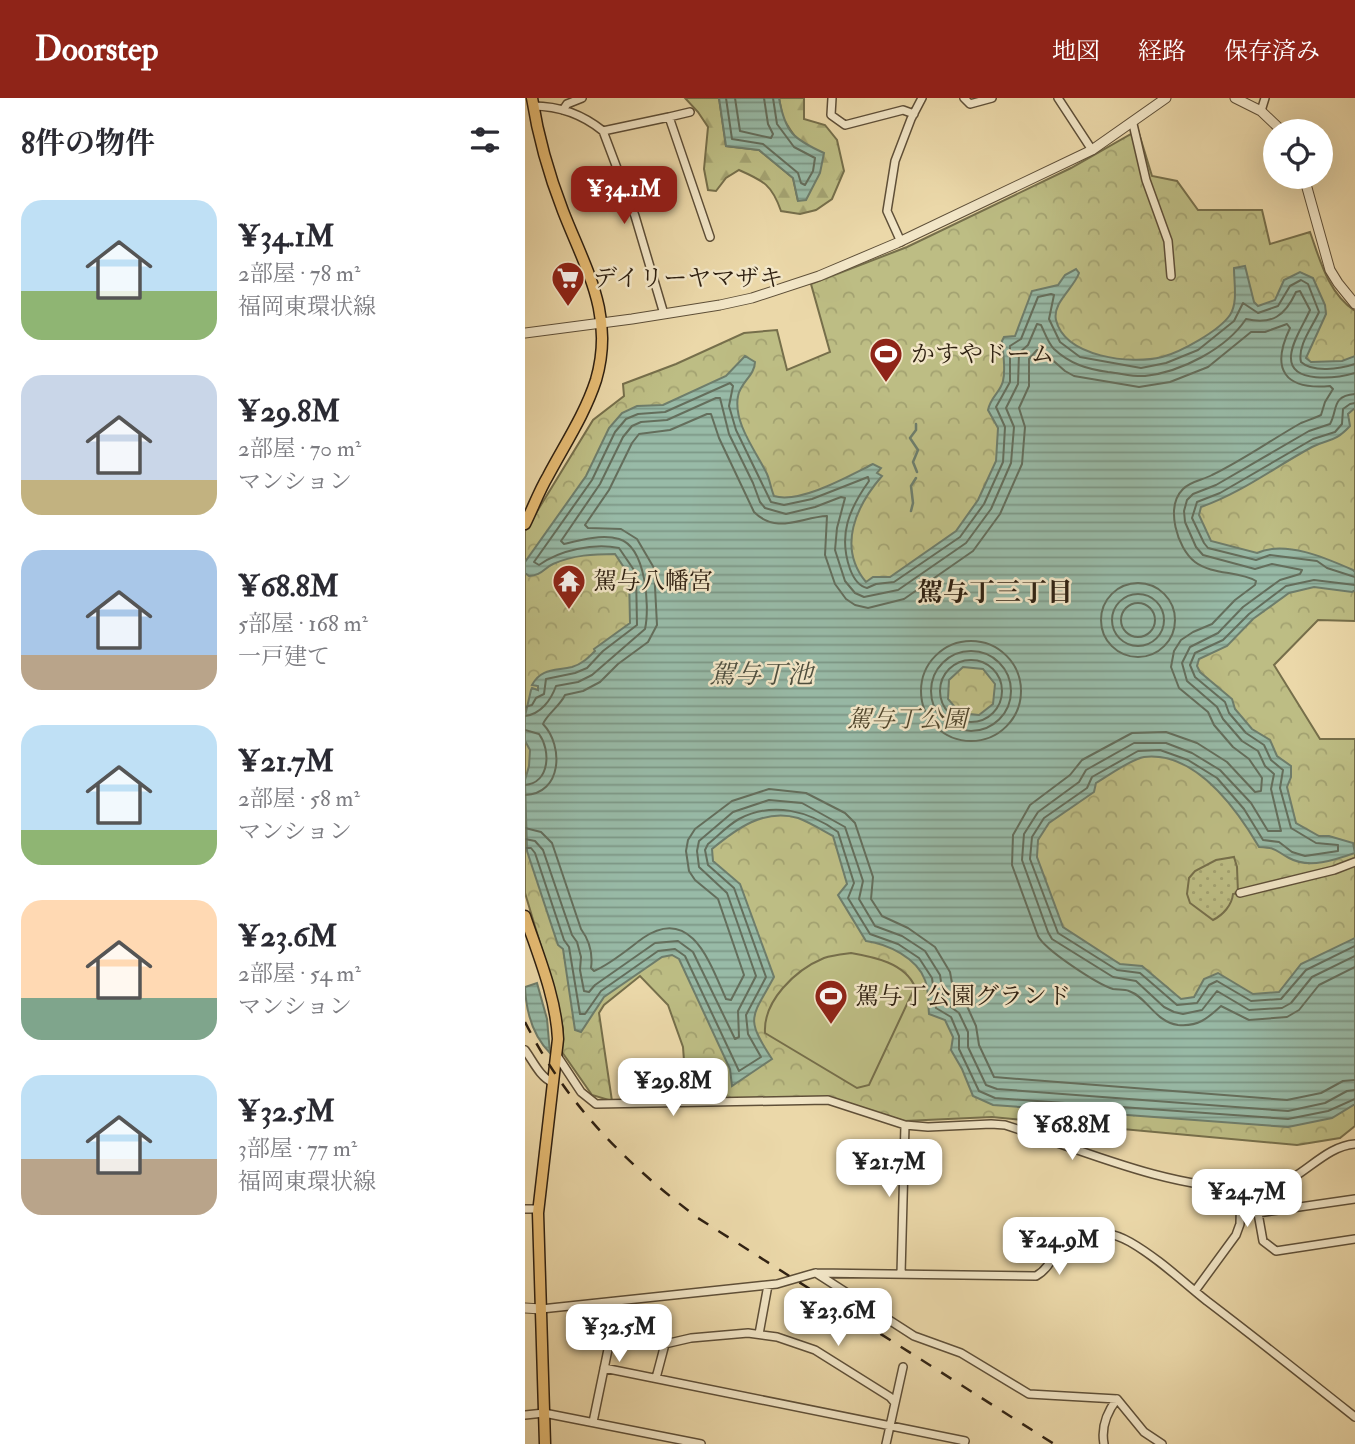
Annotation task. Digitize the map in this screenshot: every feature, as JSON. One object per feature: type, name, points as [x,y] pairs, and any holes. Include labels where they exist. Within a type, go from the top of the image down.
[{"type":"main road","points":[[525,524],[587,404],[601,353],[603,322],[586,264],[548,169],[532,102]]},
{"type":"main road","points":[[525,915],[557,1024],[539,1209],[545,1444]]},
{"type":"street","points":[[563,110],[567,104],[582,98]]},
{"type":"street","points":[[832,98],[831,115],[845,125],[903,110],[913,114]]},
{"type":"street","points":[[901,242],[887,211],[895,161],[922,98]]},
{"type":"street","points":[[964,98],[971,104],[992,98]]},
{"type":"street","points":[[1059,98],[1092,150]]},
{"type":"street","points":[[1235,98],[1261,111],[1269,119]]},
{"type":"street","points":[[1261,111],[1265,98]]},
{"type":"street","points":[[525,333],[664,314],[763,295],[819,276],[901,242],[1092,150],[1133,124],[1164,99]]},
{"type":"street","points":[[532,102],[563,110],[592,122],[603,131],[635,216],[664,314]]},
{"type":"street","points":[[603,131],[690,112]]},
{"type":"street","points":[[669,117],[710,237]]},
{"type":"street","points":[[1133,124],[1146,180],[1168,242],[1171,276]]},
{"type":"street","points":[[1307,189],[1330,270],[1355,304]]},
{"type":"street","points":[[1240,893],[1334,870],[1355,862]]},
{"type":"street","points":[[525,1050],[539,1071],[552,1083]]},
{"type":"street","points":[[556,1053],[581,1092],[596,1104],[828,1100],[905,1125],[1005,1125],[1159,1175],[1199,1184],[1241,1188],[1276,1186],[1339,1148],[1355,1144]]},
{"type":"street","points":[[901,1274],[905,1125]]},
{"type":"street","points":[[1195,1291],[1236,1235],[1240,1224],[1241,1188]]},
{"type":"street","points":[[1355,1199],[1258,1213],[1263,1241],[1276,1251],[1355,1239]]},
{"type":"street","points":[[525,1209],[539,1209]]},
{"type":"street","points":[[525,1308],[541,1309],[768,1285],[790,1282],[815,1273],[1037,1276],[1045,1271],[1068,1235],[1076,1231],[1097,1232],[1131,1242],[1355,1417]]},
{"type":"street","points":[[815,1273],[914,1336],[961,1353],[1029,1394],[1117,1399],[1144,1432],[1162,1444]]},
{"type":"street","points":[[759,1334],[768,1285]]},
{"type":"street","points":[[593,1423],[618,1301]]},
{"type":"street","points":[[656,1378],[663,1348],[670,1342],[691,1338],[759,1334],[777,1336],[815,1350],[890,1397],[895,1403]]},
{"type":"street","points":[[886,1444],[903,1367]]},
{"type":"street","points":[[604,1368],[890,1425],[965,1441],[964,1444]]},
{"type":"street","points":[[1104,1444],[1102,1432],[1117,1399]]},
{"type":"street","points":[[525,1415],[544,1413],[701,1444]]},
{"type":"green space","points":[[685,98],[719,98],[726,146],[759,150],[793,178],[798,201],[798,141],[783,119],[779,98],[804,98],[804,119],[825,125],[837,140],[844,171],[832,199],[816,210],[800,214],[781,211],[766,185],[739,170],[726,178],[716,191],[708,190],[704,169],[708,127]]},
{"type":"green space","name":"駕与丁池","points":[[1138,130],[1152,176],[1177,181],[1198,210],[1262,210],[1270,244],[1310,232],[1332,285],[1338,295],[1355,311],[1355,621],[1318,620],[1274,665],[1320,739],[1355,739],[1355,1126],[1340,1138],[1297,1145],[992,1117],[904,1121],[829,1098],[687,1102],[683,1047],[668,1005],[640,976],[604,1005],[599,1013],[612,1101],[592,1095],[562,1052],[563,1029],[555,993],[525,893],[525,531],[593,420],[624,396],[623,384],[676,364],[744,333],[777,330],[787,370],[830,352],[811,284],[907,247],[1071,168]]},
{"type":"green space","points":[[1234,857],[1238,893],[1233,894],[1226,909],[1213,920],[1190,903],[1187,894],[1189,878],[1195,871],[1216,860]]},
{"type":"green space","name":"駕与丁公園グランド","points":[[851,953],[888,962],[904,972],[915,987],[869,1085],[857,1088],[765,1033],[769,1009],[792,979],[824,958]]},
{"type":"water","points":[[719,98],[779,98],[784,119],[792,133],[824,153],[820,173],[806,200],[798,201],[793,178],[759,150],[726,146]]},
{"type":"water","name":"駕与丁池","points":[[1245,266],[1254,302],[1258,306],[1275,300],[1284,280],[1300,272],[1313,278],[1325,305],[1326,314],[1306,358],[1311,362],[1342,361],[1355,356],[1355,408],[1348,414],[1350,426],[1340,435],[1312,447],[1244,487],[1201,507],[1199,515],[1211,541],[1257,553],[1280,548],[1318,556],[1353,570],[1355,590],[1352,592],[1314,587],[1289,593],[1253,619],[1227,646],[1199,659],[1197,666],[1200,672],[1232,699],[1235,709],[1252,729],[1270,740],[1277,756],[1291,766],[1287,787],[1296,823],[1319,836],[1353,843],[1355,853],[1322,862],[1305,863],[1273,849],[1259,847],[1226,800],[1197,773],[1181,763],[1144,757],[1126,764],[1096,783],[1094,792],[1049,823],[1038,840],[1037,857],[1063,927],[1120,964],[1142,966],[1181,999],[1194,997],[1204,979],[1218,973],[1253,994],[1279,992],[1301,964],[1355,938],[1355,1104],[1332,1118],[1288,1127],[993,1105],[973,1096],[951,1050],[953,1037],[945,1020],[929,1014],[927,988],[921,972],[901,953],[866,941],[838,895],[847,884],[833,836],[798,818],[786,816],[751,822],[712,849],[713,861],[740,884],[774,977],[754,1018],[758,1034],[772,1059],[732,1086],[730,1069],[679,959],[672,955],[662,957],[604,997],[581,1032],[575,1030],[563,949],[558,945],[527,851],[525,780],[530,750],[525,741],[525,716],[532,688],[538,690],[538,686],[532,685],[540,676],[549,671],[579,664],[595,651],[594,649],[630,623],[629,575],[615,554],[568,559],[533,576],[525,573],[525,562],[586,476],[609,428],[622,413],[637,406],[663,405],[726,376],[745,356],[755,362],[753,371],[739,391],[739,416],[746,436],[767,474],[774,496],[810,493],[873,464],[881,468],[877,473],[882,476],[858,513],[851,541],[857,569],[866,582],[873,577],[890,577],[956,531],[978,500],[996,461],[998,428],[988,410],[1003,381],[1002,341],[1004,337],[1015,336],[1032,291],[1058,285],[1065,275],[1076,269],[1079,273],[1057,308],[1056,320],[1062,333],[1072,343],[1101,355],[1117,359],[1149,359],[1162,357],[1189,346],[1225,321],[1234,305],[1234,268]],"holes":[[[963,667],[983,669],[995,684],[993,704],[979,715],[960,713],[948,699],[949,680]]]},
{"type":"water","points":[[537,983],[547,1019],[550,1053],[531,1023],[527,1005],[525,987]]},
{"type":"waterway","points":[[916,424],[916,430],[910,438],[918,450],[913,462],[917,472]]},
{"type":"waterway","points":[[911,511],[911,486],[916,478]]},
{"type":"railway","points":[[525,1022],[541,1052],[579,1106],[622,1154],[671,1197],[698,1218],[1054,1444]]},
{"type":"place","name":"デイリーヤマザキ","points":[[568,308]]},
{"type":"place","name":"かすやドーム","points":[[886,384]]},
{"type":"place","name":"駕与八幡宮","points":[[569,611]]},
{"type":"place","name":"駕与丁公園グランド","points":[[831,1026]]},
{"type":"district","name":"駕与丁三丁目","points":[[995,593]]},
{"type":"park label","name":"駕与丁公園","points":[[907,719]]}]
